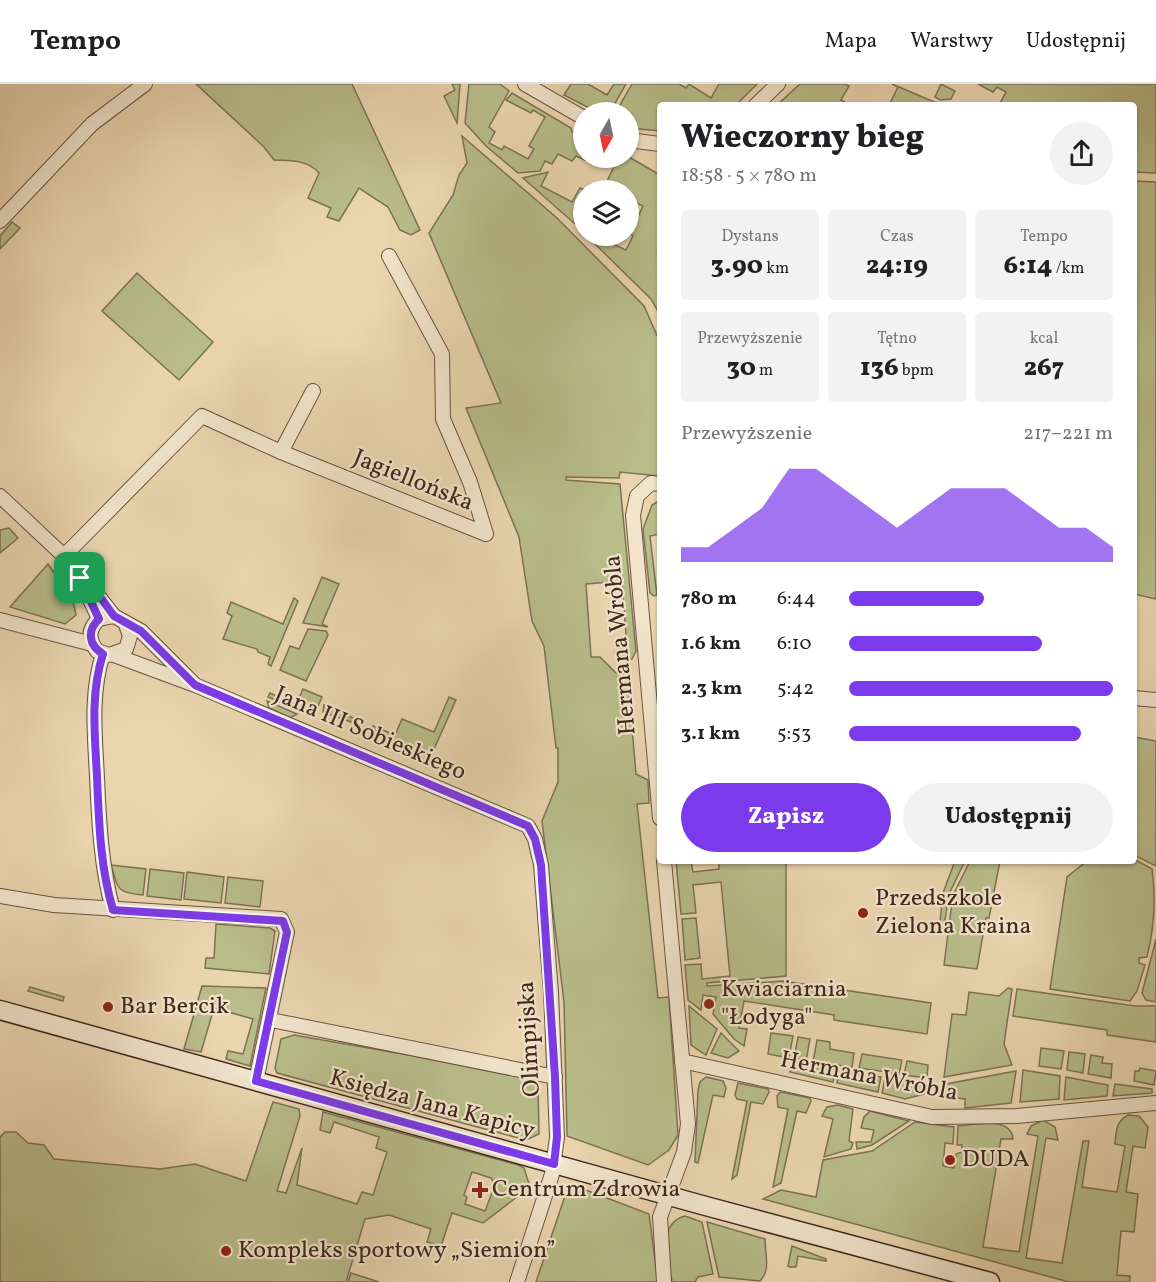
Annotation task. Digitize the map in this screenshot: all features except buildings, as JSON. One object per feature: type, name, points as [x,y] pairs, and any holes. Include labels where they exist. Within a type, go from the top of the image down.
[{"type":"street","points":[[0,221],[92,124],[145,84]]},
{"type":"street","points":[[525,84],[573,112]]},
{"type":"street","points":[[759,102],[778,84]]},
{"type":"street","points":[[639,141],[657,144]]},
{"type":"street","name":"Jagiellońska","points":[[63,556],[202,416],[281,452],[486,534],[470,482],[443,419],[442,354],[389,256]]},
{"type":"street","points":[[281,452],[312,391]]},
{"type":"street","name":"Hermana Wróbla","points":[[657,484],[651,483],[637,496],[633,515],[657,784]]},
{"type":"street","points":[[0,496],[63,556],[80,578],[99,619]]},
{"type":"street","name":"Jana III Sobieskiego","points":[[80,578],[90,583],[119,619],[141,631],[195,685]]},
{"type":"street","points":[[99,619],[119,619],[129,629],[129,643],[126,649],[108,655],[96,675],[94,713],[101,855],[113,910]]},
{"type":"street","points":[[92,644],[91,629],[99,619]]},
{"type":"street","points":[[0,620],[67,640],[92,644],[108,655]]},
{"type":"street","name":"Jana III Sobieskiego","points":[[108,655],[195,685],[528,826]]},
{"type":"street","points":[[1137,698],[1156,700]]},
{"type":"street","name":"Olimpijska","points":[[517,1282],[554,1164],[557,1137],[541,865],[535,839],[528,826]]},
{"type":"street","points":[[664,864],[687,1124],[685,1146],[666,1195],[659,1232],[664,1282]]},
{"type":"street","points":[[0,896],[54,905],[113,910],[281,919],[287,932],[271,1020],[256,1081]]},
{"type":"street","name":"Księdza Jana Kapicy","points":[[0,1010],[666,1195],[990,1282]]},
{"type":"street","points":[[271,1020],[555,1077]]},
{"type":"street","name":"Hermana Wróbla","points":[[682,1061],[932,1117],[1017,1116],[1156,1103]]},
{"type":"green space","points":[[196,84],[352,84],[420,230],[411,235],[400,230],[388,207],[359,188],[339,221],[327,217],[331,208],[308,198],[319,173],[304,163],[274,160],[264,147]]},
{"type":"green space","points":[[452,84],[460,84],[457,123],[444,96],[455,90]]},
{"type":"green space","points":[[469,84],[500,84],[509,91],[489,127],[495,132],[489,143],[502,150],[504,146],[528,159],[534,149],[529,146],[545,117],[533,110],[531,113],[506,100],[512,93],[571,128],[573,160],[558,154],[552,164],[545,161],[540,171],[518,173],[486,146],[465,123]]},
{"type":"green space","points":[[571,84],[588,84],[607,95],[614,84],[626,84],[616,102],[578,102],[564,95]]},
{"type":"green space","points":[[632,84],[679,84],[686,88],[689,84],[711,98],[719,84],[757,84],[739,102],[657,102],[657,131],[639,129],[639,102],[622,102]]},
{"type":"green space","points":[[800,84],[845,84],[849,86],[841,100],[845,102],[780,102]]},
{"type":"green space","points":[[892,84],[934,102],[890,102],[898,87]]},
{"type":"green space","points":[[941,84],[955,91],[951,99],[940,100],[935,97]]},
{"type":"green space","points":[[978,84],[1156,84],[1156,173],[1137,172],[1137,102],[1001,102],[1006,92],[997,87],[993,92]]},
{"type":"green space","points":[[462,136],[557,218],[573,234],[573,246],[585,246],[644,306],[657,335],[657,476],[620,472],[619,478],[566,477],[566,480],[620,484],[636,651],[632,659],[621,659],[615,653],[618,649],[627,648],[622,581],[586,584],[591,657],[600,657],[616,673],[631,677],[628,682],[636,774],[648,780],[649,803],[637,804],[658,998],[669,997],[678,1135],[669,1150],[648,1165],[567,1136],[564,1002],[542,821],[558,782],[558,748],[556,748],[544,646],[532,621],[519,537],[466,408],[501,403],[429,233],[453,195],[459,175],[467,163]]},
{"type":"green space","points":[[639,163],[657,173],[657,310],[651,299],[597,246],[617,246],[626,250],[628,246],[639,246],[639,215],[643,206],[639,204],[639,180],[608,180],[613,168],[639,168]]},
{"type":"green space","points":[[548,172],[541,186],[572,202],[573,200],[573,222],[523,178]]},
{"type":"green space","points":[[1137,181],[1156,182],[1156,599],[1137,595]]},
{"type":"green space","points":[[12,222],[20,228],[0,249],[0,236]]},
{"type":"green space","points":[[137,273],[213,342],[179,380],[102,311]]},
{"type":"green space","points":[[657,502],[657,535],[650,536],[657,595],[654,596],[650,593],[643,529],[652,505]]},
{"type":"green space","points":[[9,528],[18,538],[0,553],[0,530]]},
{"type":"green space","points":[[48,564],[74,605],[76,615],[65,624],[10,607]]},
{"type":"green space","points":[[322,577],[339,584],[322,624],[328,627],[303,623]]},
{"type":"green space","points":[[294,598],[298,601],[271,666],[268,664],[270,657],[258,652],[257,649],[223,639],[232,616],[227,613],[231,602],[283,624]]},
{"type":"green space","points":[[308,629],[326,631],[328,635],[306,681],[280,670],[290,646],[299,649]]},
{"type":"green space","points":[[303,689],[322,697],[315,713],[310,714],[268,697],[270,693],[296,705]]},
{"type":"green space","points":[[449,697],[456,700],[434,749],[425,755],[371,731],[373,726],[395,735],[402,719],[434,732]]},
{"type":"green space","points":[[267,701],[297,714],[290,718],[269,708]]},
{"type":"green space","points":[[324,705],[356,719],[354,723],[323,712]]},
{"type":"green space","points":[[1137,738],[1156,741],[1156,866],[1137,856]]},
{"type":"green space","points":[[1137,861],[1152,869],[1154,913],[1151,936],[1147,957],[1139,958],[1139,963],[1145,965],[1137,991],[1130,1001],[1050,989],[1067,877],[1083,864],[1137,864]]},
{"type":"green space","points":[[676,864],[692,864],[693,872],[719,869],[719,864],[786,864],[786,976],[707,983],[707,986],[783,981],[931,1003],[927,1034],[834,1020],[834,1015],[744,1001],[739,1028],[747,1029],[744,1046],[734,1039],[713,1014],[716,997],[703,995],[701,1010],[688,1000],[685,965],[701,964],[702,979],[730,976],[721,882],[693,885],[696,913],[681,914]]},
{"type":"green space","points":[[954,864],[964,864],[949,894],[943,933],[939,932],[943,893]]},
{"type":"green space","points":[[968,864],[999,864],[989,918],[986,918],[977,969],[944,965],[953,895]]},
{"type":"green space","points":[[111,865],[146,869],[143,895],[123,891],[117,885]]},
{"type":"green space","points":[[150,869],[184,873],[181,900],[147,896]]},
{"type":"green space","points":[[187,872],[224,877],[221,903],[184,899]]},
{"type":"green space","points":[[228,877],[263,881],[260,907],[225,903]]},
{"type":"green space","points":[[696,918],[700,958],[685,960],[682,919]]},
{"type":"green space","points":[[216,924],[270,928],[275,931],[269,974],[205,968],[206,958],[214,958]]},
{"type":"green space","points":[[1156,939],[1156,1002],[1146,1000],[1142,993]]},
{"type":"green space","points":[[202,986],[266,988],[250,1066],[226,1059],[228,1051],[243,1054],[253,1019],[214,1008],[201,1052],[184,1049]]},
{"type":"green space","points":[[30,987],[64,997],[63,1001],[28,991]]},
{"type":"green space","points":[[1008,988],[1012,989],[1004,1044],[1012,1065],[944,1077],[952,1014],[966,1015],[969,992],[999,996]]},
{"type":"green space","points":[[1017,989],[1135,1006],[1156,1006],[1156,1042],[1107,1035],[1107,1030],[1013,1016]]},
{"type":"green space","points":[[689,1006],[717,1029],[706,1055],[691,1045]]},
{"type":"green space","points":[[721,1033],[739,1051],[728,1058],[711,1053]]},
{"type":"green space","points":[[771,1033],[793,1036],[789,1058],[768,1054]]},
{"type":"green space","points":[[294,1035],[529,1076],[538,1085],[539,1134],[526,1140],[277,1073],[275,1068],[281,1039]]},
{"type":"green space","points":[[798,1037],[810,1039],[806,1061],[794,1058]]},
{"type":"green space","points":[[817,1040],[830,1042],[830,1049],[854,1053],[852,1067],[813,1062]]},
{"type":"green space","points":[[1041,1048],[1064,1051],[1061,1069],[1039,1066]]},
{"type":"green space","points":[[1069,1052],[1085,1054],[1083,1073],[1067,1070]]},
{"type":"green space","points":[[862,1054],[902,1060],[899,1074],[859,1068]]},
{"type":"green space","points":[[1091,1055],[1103,1057],[1102,1063],[1112,1064],[1111,1078],[1088,1074]]},
{"type":"green space","points":[[907,1061],[928,1065],[927,1078],[904,1075]]},
{"type":"green space","points":[[792,1063],[835,1070],[833,1082],[790,1072]]},
{"type":"green space","points":[[1140,1068],[1156,1071],[1154,1085],[1134,1081],[1135,1071],[1139,1071]]},
{"type":"green space","points":[[1023,1070],[1060,1076],[1059,1099],[1020,1102]]},
{"type":"green space","points":[[839,1071],[881,1077],[878,1092],[837,1083]]},
{"type":"green space","points":[[1016,1071],[1011,1103],[965,1108],[965,1099],[944,1096],[946,1084]]},
{"type":"green space","points":[[706,1077],[723,1081],[726,1088],[724,1097],[713,1095],[698,1163],[695,1162],[698,1090],[700,1082]]},
{"type":"green space","points":[[1066,1077],[1108,1085],[1107,1096],[1064,1100]]},
{"type":"green space","points":[[885,1078],[926,1084],[925,1094],[905,1099],[882,1093]]},
{"type":"green space","points":[[738,1083],[768,1089],[769,1092],[763,1104],[751,1102],[737,1175],[732,1179],[747,1101],[737,1099],[735,1095]]},
{"type":"green space","points":[[1115,1084],[1152,1089],[1152,1093],[1113,1096]]},
{"type":"green space","points":[[780,1092],[810,1098],[811,1101],[806,1113],[797,1111],[781,1183],[773,1187],[788,1109],[778,1107],[777,1096]]},
{"type":"green space","points":[[273,1102],[299,1109],[300,1116],[277,1191],[286,1193],[302,1148],[297,1185],[357,1204],[362,1192],[373,1195],[387,1152],[376,1148],[379,1137],[334,1122],[330,1133],[320,1130],[323,1112],[518,1165],[524,1168],[530,1187],[483,1223],[452,1213],[441,1246],[427,1242],[431,1229],[389,1215],[365,1219],[346,1282],[0,1282],[0,1137],[5,1132],[16,1132],[28,1143],[44,1145],[54,1159],[160,1169],[195,1164],[246,1181]],"holes":[[[472,1172],[491,1178],[495,1185],[485,1211],[465,1204],[467,1197],[464,1195]]]},
{"type":"green space","points":[[838,1105],[853,1109],[849,1141],[853,1143],[851,1149],[824,1157],[833,1119],[822,1116],[827,1107]]},
{"type":"green space","points":[[870,1111],[909,1121],[872,1145],[857,1149],[856,1142],[871,1142],[874,1130],[861,1128],[864,1117]]},
{"type":"green space","points":[[1128,1115],[1139,1116],[1148,1127],[1145,1148],[1133,1146],[1126,1192],[1138,1194],[1134,1232],[1121,1231],[1117,1275],[1130,1276],[1130,1282],[1069,1282],[763,1199],[781,1190],[816,1197],[823,1160],[872,1151],[915,1122],[954,1127],[953,1144],[945,1143],[943,1166],[954,1168],[956,1154],[962,1152],[962,1145],[957,1145],[958,1126],[982,1123],[999,1124],[1011,1132],[1013,1139],[1001,1139],[983,1247],[1019,1252],[1038,1136],[1027,1134],[1031,1126],[1043,1120],[1055,1127],[1058,1140],[1046,1138],[1026,1258],[1062,1263],[1083,1141],[1089,1141],[1082,1187],[1117,1192],[1125,1146],[1115,1144],[1117,1127]]},
{"type":"green space","points":[[578,1187],[649,1214],[658,1282],[536,1282],[566,1193],[571,1188]]},
{"type":"green space","points":[[685,1216],[702,1222],[713,1274],[698,1277],[695,1282],[672,1282],[667,1253],[667,1234],[670,1226],[676,1220]]},
{"type":"green space","points":[[707,1222],[765,1239],[767,1262],[760,1281],[719,1277]]},
{"type":"green space","points":[[792,1246],[826,1259],[826,1261],[798,1256],[796,1267],[790,1267],[788,1266]]},
{"type":"green space","points":[[351,1273],[379,1282],[348,1282]]},
{"type":"place","name":"Przedszkole Zielona Kraina","points":[[863,913]]},
{"type":"place","name":"Kwiaciarnia \"Łodyga\"","points":[[709,1004]]},
{"type":"place","name":"Bar Bercik","points":[[108,1007]]},
{"type":"place","name":"DUDA","points":[[950,1160]]},
{"type":"place","name":"Centrum Zdrowia","points":[[480,1190]]},
{"type":"place","name":"Kompleks sportowy „Siemion”","points":[[226,1251]]},
{"type":"route","points":[[80,578],[90,583],[114,616],[141,631],[195,685],[512,817],[528,826],[535,839],[541,865],[551,992],[557,1137],[554,1164],[256,1081],[271,1020],[287,932],[287,926],[283,921],[281,919],[113,910],[101,855],[94,713],[96,675],[103,654],[97,651],[92,644],[91,629],[99,619],[80,578]]}]
